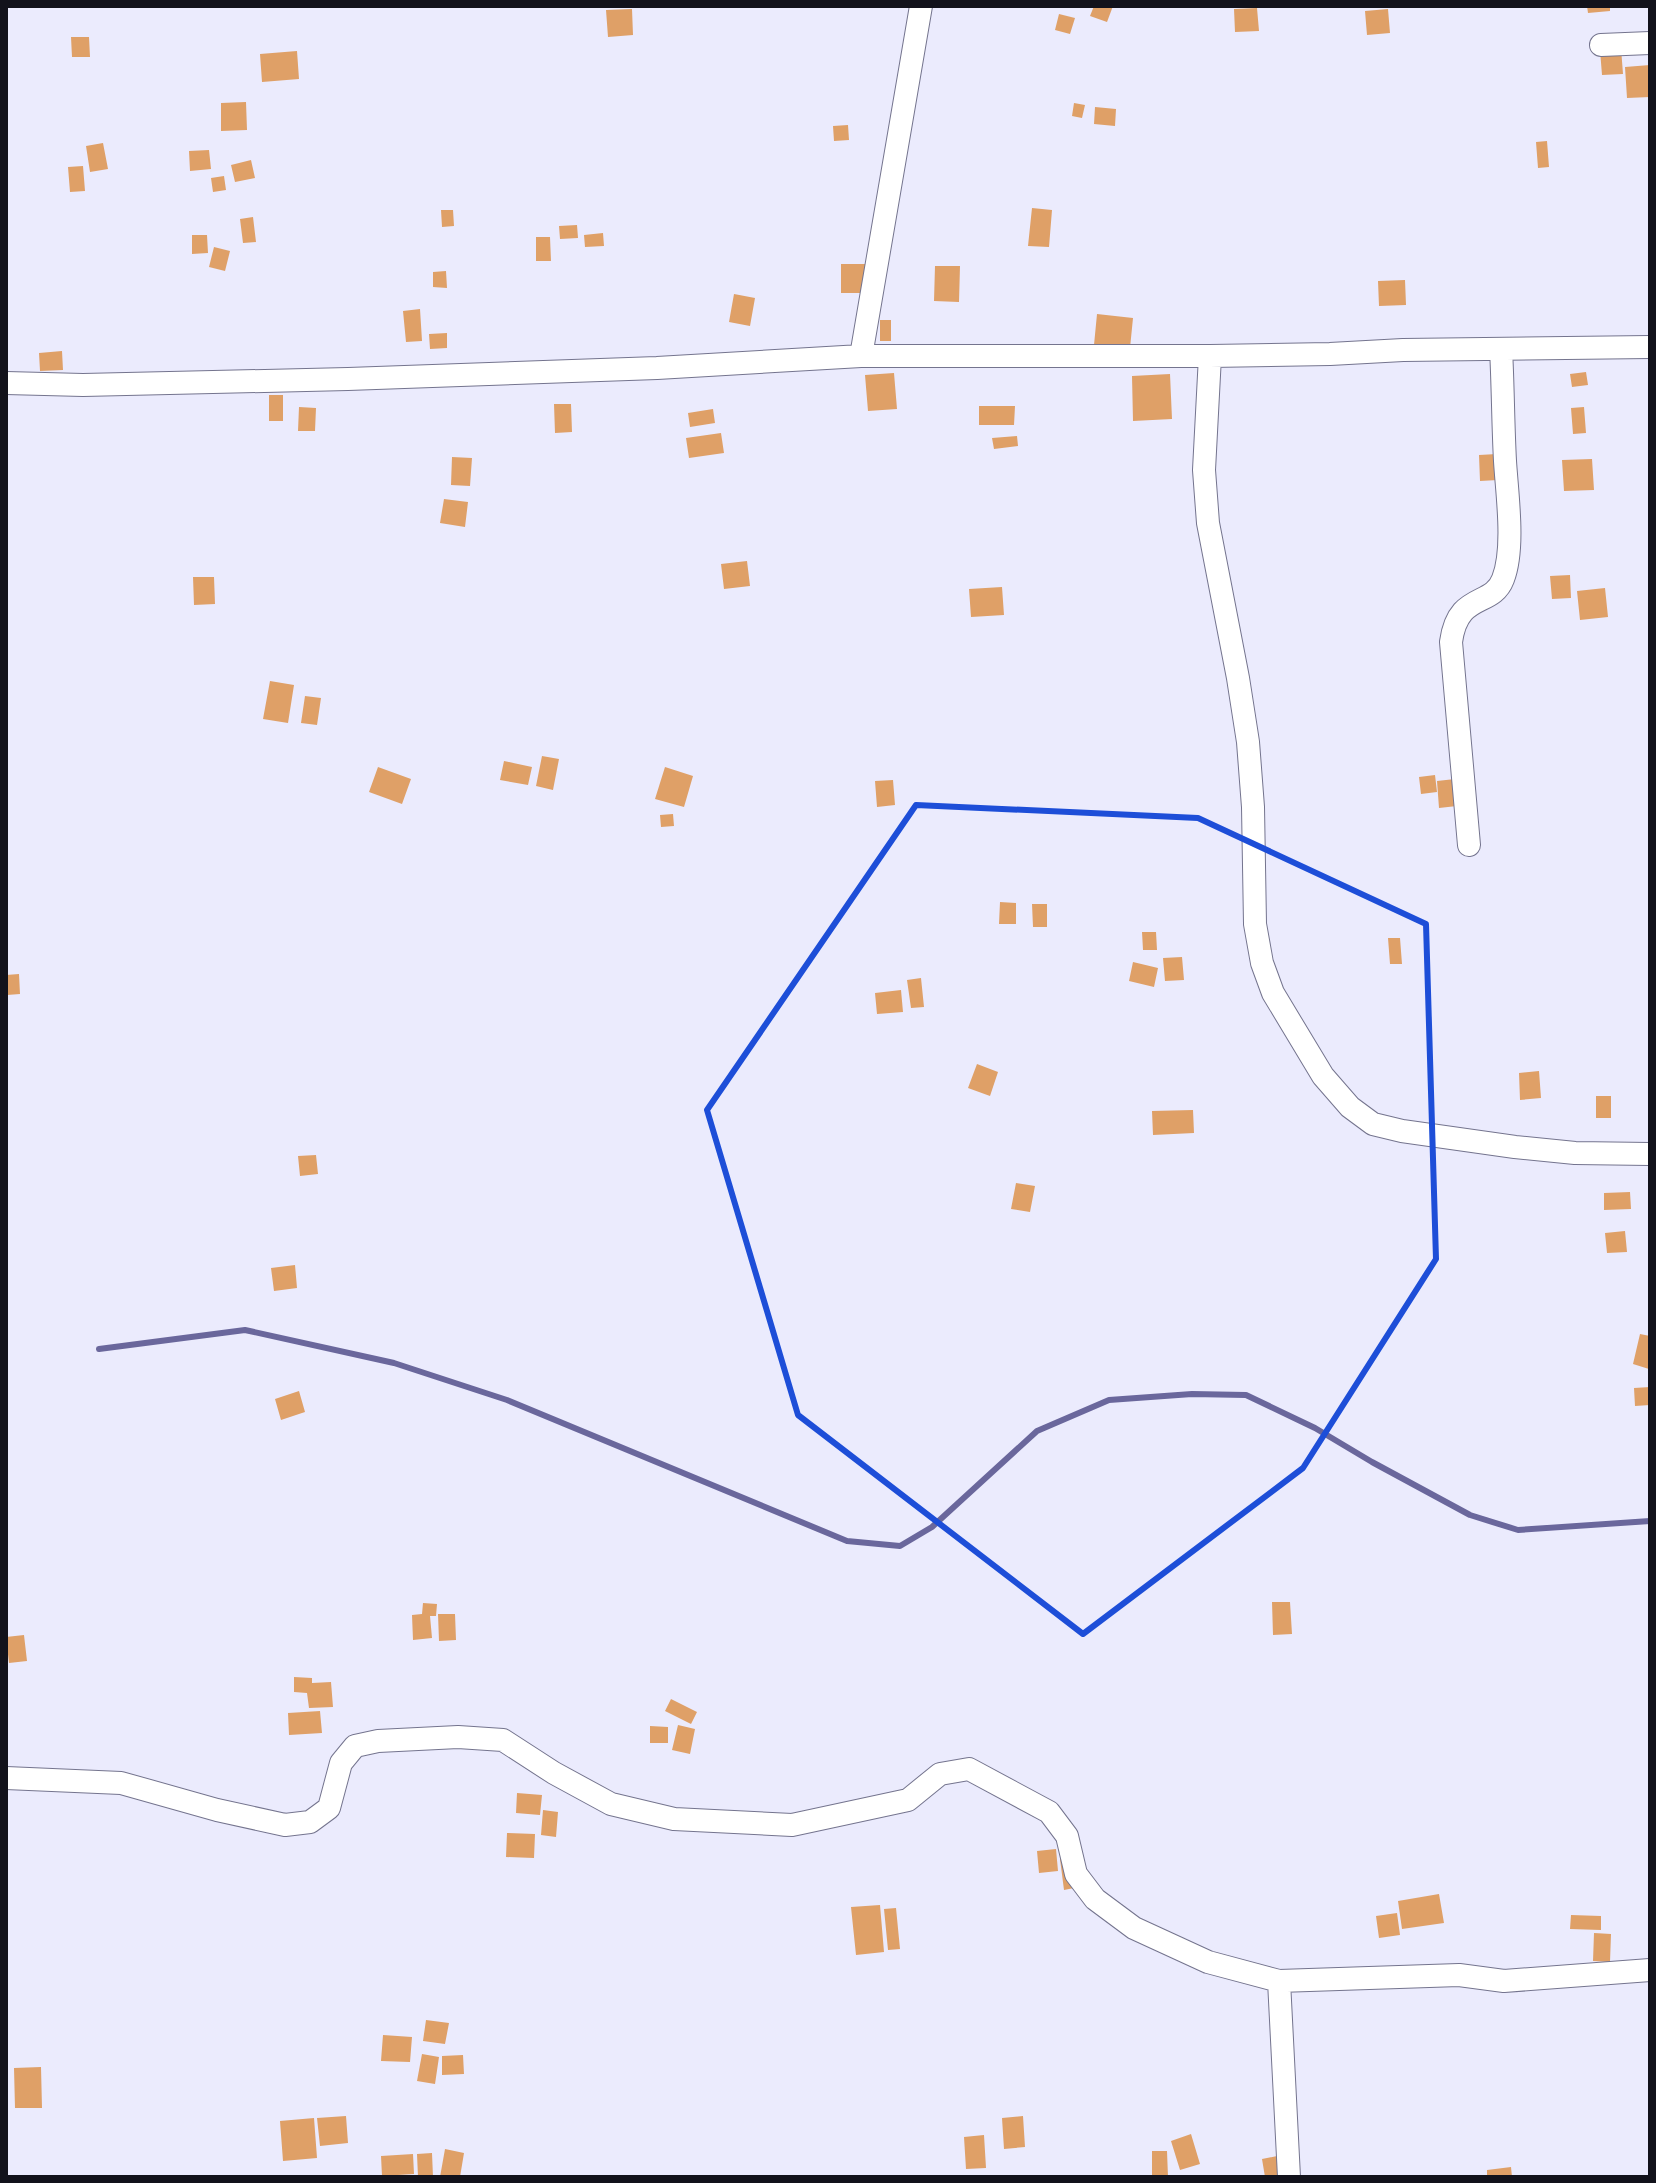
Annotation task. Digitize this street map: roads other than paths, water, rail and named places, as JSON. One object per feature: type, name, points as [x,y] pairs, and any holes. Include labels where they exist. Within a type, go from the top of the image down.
[{"type":"street","points":[[861,356],[921,6]]},
{"type":"street","points":[[1601,45],[1650,43]]},
{"type":"street","points":[[6,383],[83,385],[348,379],[657,368],[861,356],[1210,356],[1650,347]]},
{"type":"street","points":[[1469,845],[1451,642],[1457,617],[1468,606],[1494,592],[1507,566],[1509,523],[1501,349]]},
{"type":"street","points":[[1210,356],[1204,470],[1208,523],[1248,742],[1253,807],[1255,924],[1262,963],[1273,993],[1323,1076],[1350,1107],[1373,1124],[1515,1147],[1575,1153],[1650,1154]]},
{"type":"street","points":[[6,1778],[121,1783],[285,1825],[310,1822],[329,1808],[341,1763],[355,1746],[378,1741],[458,1737],[503,1740],[611,1804],[674,1819],[792,1825],[908,1800],[940,1774],[969,1769],[1049,1812],[1067,1836],[1076,1874],[1095,1899],[1134,1928],[1208,1962],[1279,1981],[1459,1975],[1504,1981],[1650,1970]]},
{"type":"street","points":[[1279,1981],[1289,2177]]},
{"type":"waterway","points":[[99,1349],[245,1330],[394,1363],[507,1400],[847,1541],[900,1546],[932,1527],[1037,1431],[1109,1400],[1192,1394],[1246,1395],[1315,1428],[1470,1515],[1518,1530],[1650,1521]]}]
